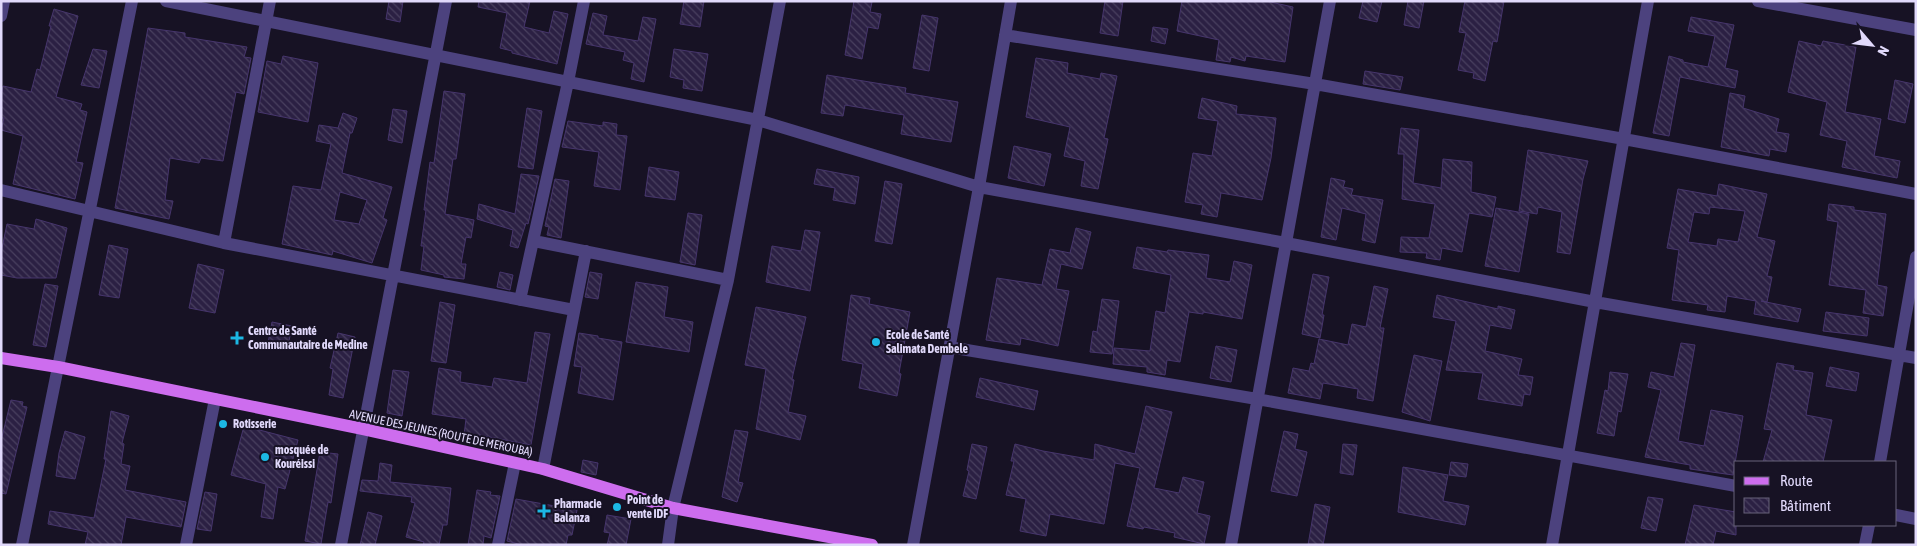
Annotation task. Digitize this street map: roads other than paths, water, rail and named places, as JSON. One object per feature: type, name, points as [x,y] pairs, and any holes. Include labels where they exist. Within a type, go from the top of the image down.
[{"type":"main road","name":"AVENUE DES JEUNES (ROUTE DE MEROUBA)","points":[[1,358],[58,367],[363,429],[543,469],[674,508],[872,545]]},
{"type":"street","points":[[1,16],[4,1]]},
{"type":"street","points":[[22,545],[91,212],[132,1]]},
{"type":"street","points":[[166,1],[758,120],[980,187],[1595,302],[1916,358]]},
{"type":"street","points":[[224,243],[270,1]]},
{"type":"street","points":[[340,545],[446,1]]},
{"type":"street","points":[[520,300],[534,242],[584,1]]},
{"type":"street","points":[[668,545],[674,508],[728,280],[780,1]]},
{"type":"street","points":[[913,545],[980,187],[1011,1]]},
{"type":"street","points":[[1231,545],[1330,1]]},
{"type":"street","points":[[1552,545],[1648,1]]},
{"type":"street","points":[[1758,1],[1916,30]]},
{"type":"street","points":[[1005,34],[1315,84],[1624,139],[1916,194]]},
{"type":"street","points":[[1,190],[224,243],[574,310]]},
{"type":"street","points":[[534,242],[728,280]]},
{"type":"street","points":[[543,469],[586,252]]},
{"type":"street","points":[[1880,461],[1916,257]]},
{"type":"street","points":[[949,347],[1257,398],[1734,486]]},
{"type":"street","points":[[186,545],[215,399]]},
{"type":"street","points":[[498,545],[515,463]]},
{"type":"street","points":[[1897,515],[1916,519]]},
{"type":"street","points":[[1865,545],[1869,526]]},
{"type":"place","name":"Centre de Santé Communautaire de Medine","points":[[237,338]]},
{"type":"place","name":"Ecole de Santé Salimata Dembele","points":[[876,342]]},
{"type":"place","name":"Rotisserie","points":[[223,424]]},
{"type":"place","name":"mosquée de Kouréissi","points":[[265,457]]},
{"type":"place","name":"Point de vente IDF","points":[[617,507]]},
{"type":"place","name":"Pharmacie Balanza","points":[[544,511]]}]
